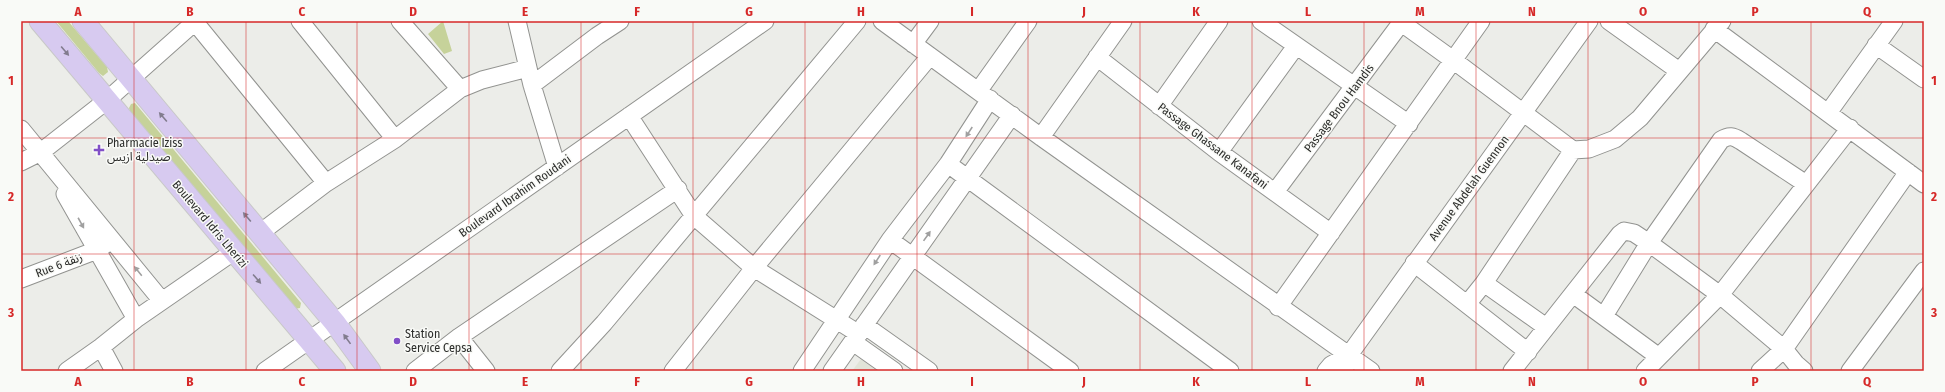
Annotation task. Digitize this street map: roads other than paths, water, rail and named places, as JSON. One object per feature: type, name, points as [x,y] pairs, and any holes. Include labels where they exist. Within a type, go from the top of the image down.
[{"type":"main road","name":"Boulevard Idris Lherizi","points":[[40,21],[335,371]]},
{"type":"main road","points":[[83,21],[335,322],[370,371]]},
{"type":"street","points":[[21,162],[41,152],[106,101],[195,21],[326,183]]},
{"type":"street","points":[[300,21],[395,138]]},
{"type":"street","points":[[400,21],[460,89]]},
{"type":"street","points":[[517,21],[532,85],[556,167]]},
{"type":"street","points":[[532,85],[595,29],[620,21]]},
{"type":"street","name":"Boulevard Ibrahim Roudani","points":[[265,371],[765,21]]},
{"type":"street","points":[[560,371],[604,323],[857,21]]},
{"type":"street","points":[[882,21],[1278,307],[1371,371]]},
{"type":"street","points":[[914,44],[930,21]]},
{"type":"street","points":[[802,371],[890,240],[948,164],[984,94],[1028,21]]},
{"type":"street","points":[[1041,137],[1096,57],[1123,21]]},
{"type":"street","points":[[1159,106],[1219,21]]},
{"type":"street","points":[[1261,21],[1409,124]]},
{"type":"street","points":[[1278,307],[1481,21]]},
{"type":"street","name":"Avenue Abdelah Guennon","points":[[1344,371],[1349,355],[1589,21]]},
{"type":"street","points":[[1609,21],[1679,71]]},
{"type":"street","points":[[1828,113],[1894,21]]},
{"type":"street","points":[[1400,22],[1573,150],[1589,149],[1615,139],[1640,118],[1718,25],[1828,113],[1924,184]]},
{"type":"street","name":"Passage Bnou Hamdis","points":[[1275,192],[1355,86],[1400,22]]},
{"type":"street","points":[[1876,45],[1924,79]]},
{"type":"street","points":[[1219,152],[1296,46]]},
{"type":"street","points":[[673,371],[754,268],[930,56]]},
{"type":"street","name":"Passage Ghassane Kanafani","points":[[1096,57],[1219,152],[1331,233]]},
{"type":"street","points":[[260,233],[326,183],[395,138],[460,89],[482,80],[528,68]]},
{"type":"street","points":[[832,371],[1012,115]]},
{"type":"street","points":[[629,116],[678,189],[694,216],[754,268],[859,334],[929,371]]},
{"type":"street","points":[[1644,371],[1720,295],[1850,128]]},
{"type":"street","points":[[21,129],[162,301]]},
{"type":"street","points":[[1604,316],[1649,243],[1721,140],[1727,136],[1731,136],[1741,141],[1806,184]]},
{"type":"street","points":[[1468,303],[1484,283],[1573,150]]},
{"type":"street","points":[[41,152],[136,319]]},
{"type":"street","points":[[948,164],[1230,371]]},
{"type":"street","points":[[1760,371],[1784,349],[1908,172]]},
{"type":"street","points":[[415,371],[459,337],[678,189]]},
{"type":"street","points":[[1512,371],[1620,234],[1624,231],[1630,232],[1649,243],[1720,295],[1784,349],[1796,364],[1804,371]]},
{"type":"street","name":"Rue 6 زنقة","points":[[21,279],[97,250],[112,240]]},
{"type":"street","points":[[890,240],[1070,371]]},
{"type":"street","points":[[67,371],[101,347],[136,319],[234,252]]},
{"type":"street","points":[[1414,263],[1468,303],[1528,352]]},
{"type":"street","points":[[1850,371],[1924,271]]},
{"type":"street","points":[[1484,283],[1546,328]]},
{"type":"street","points":[[1573,294],[1659,357]]},
{"type":"street","points":[[859,334],[894,371]]},
{"type":"street","points":[[459,337],[486,371]]},
{"type":"street","points":[[101,347],[114,371]]},
{"type":"street","name":"Avenue Abdelah Guennon","points":[[1326,371],[1331,365],[1349,355]]},
{"type":"place","name":"Pharmacie Iziss صيدلية ازيس","points":[[99,150]]},
{"type":"place","name":"Station Service Cepsa","points":[[397,341]]}]
